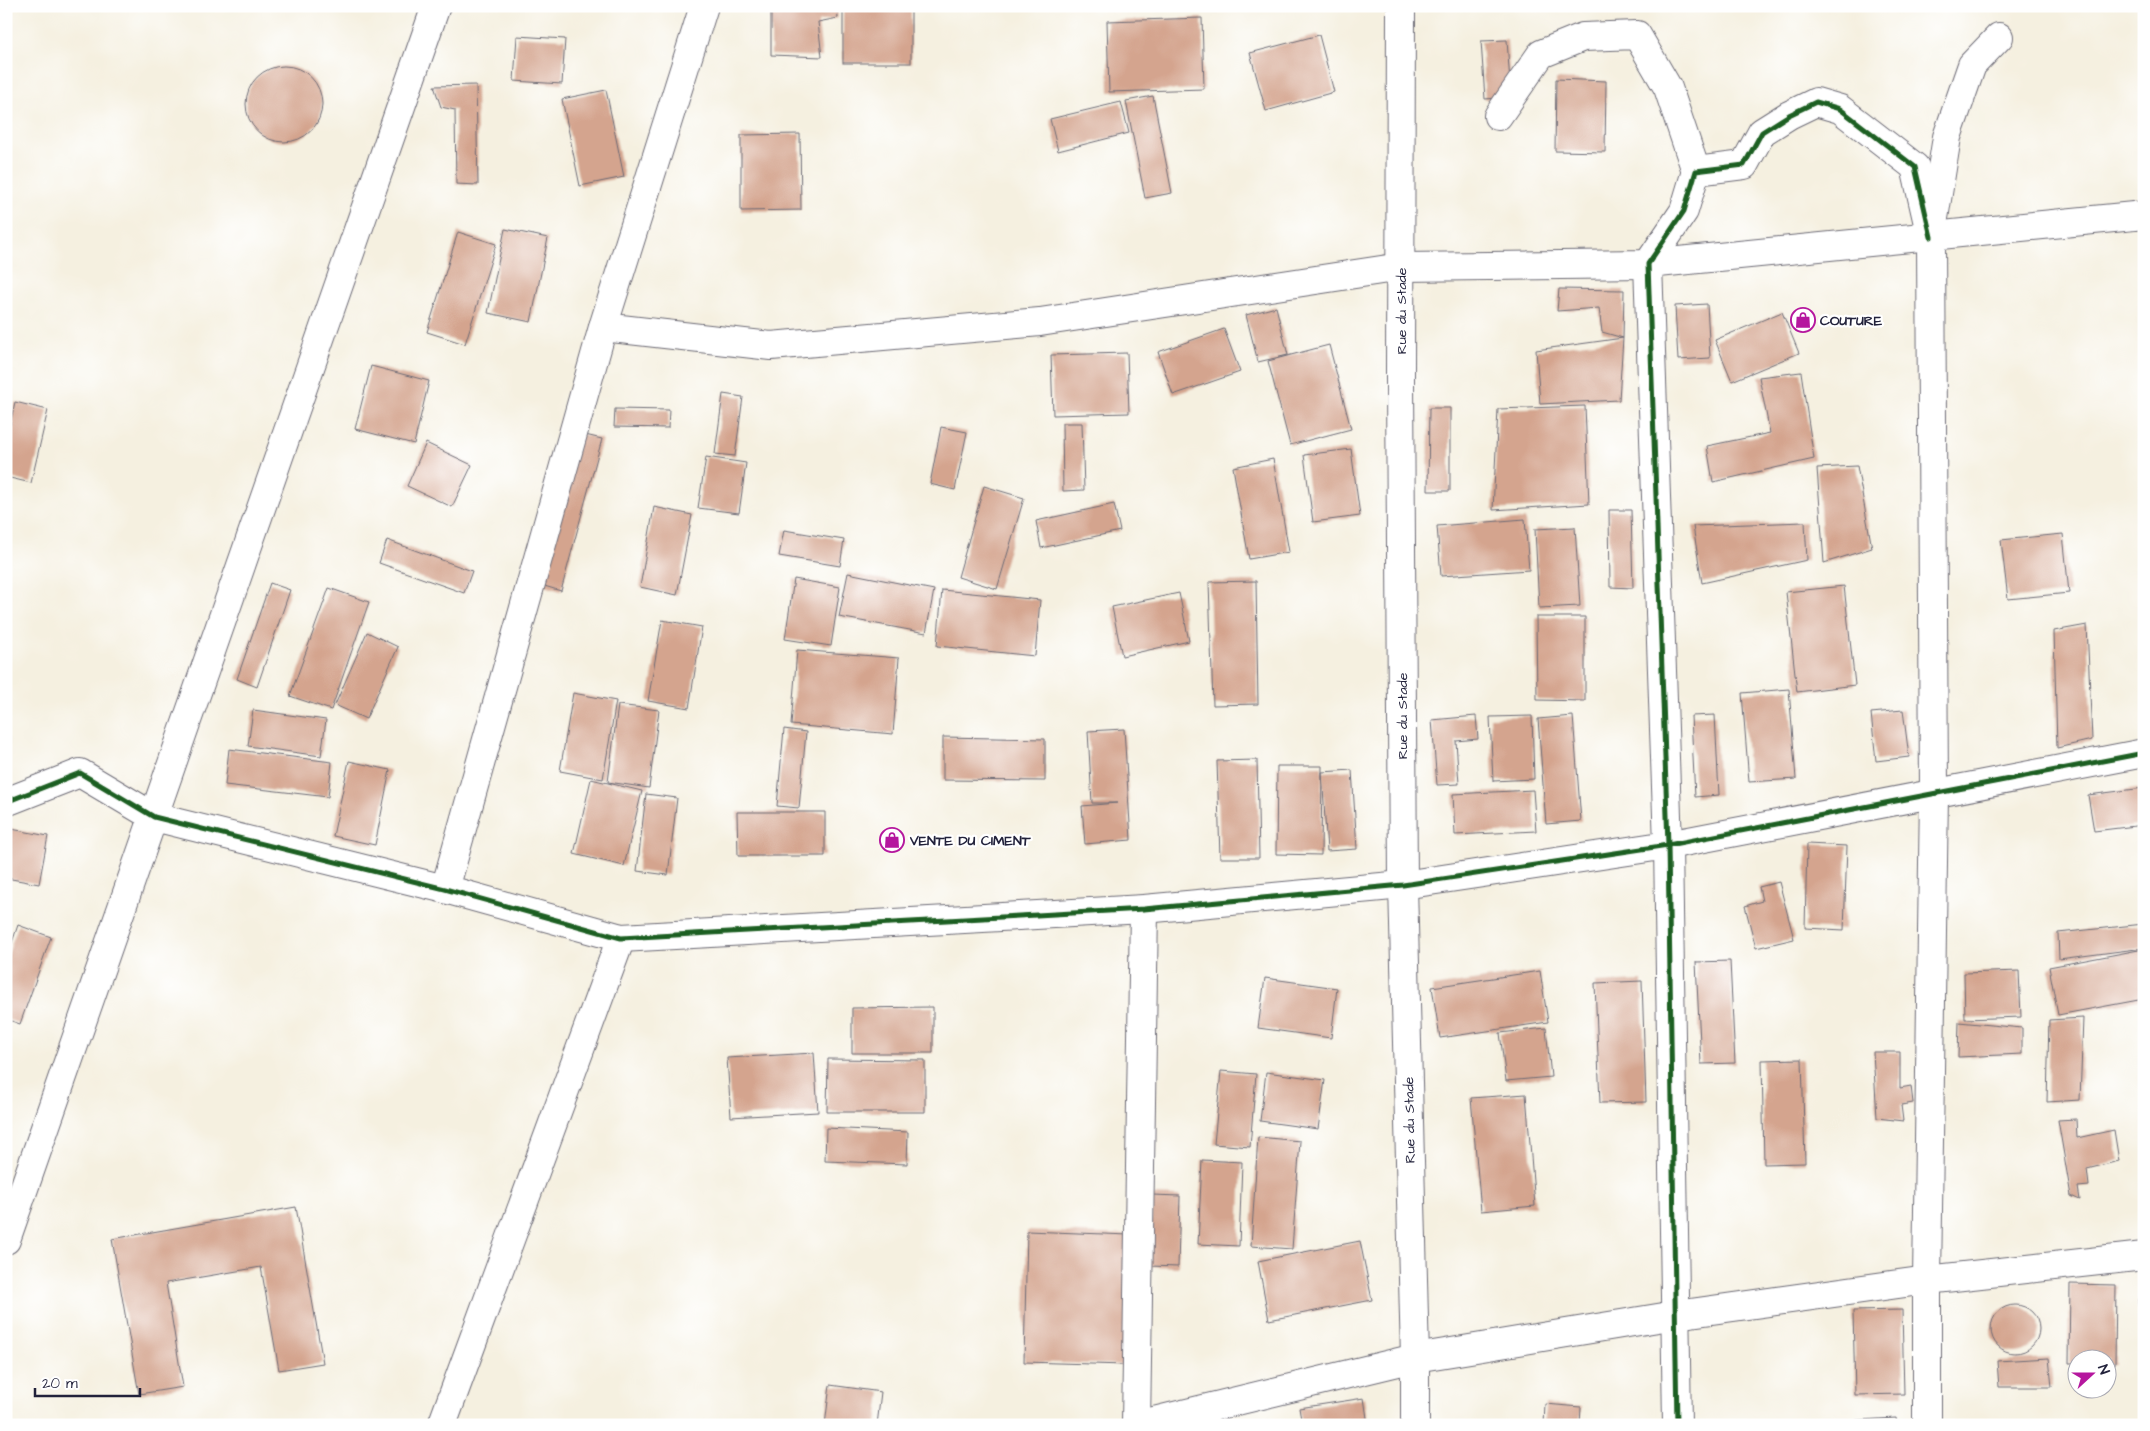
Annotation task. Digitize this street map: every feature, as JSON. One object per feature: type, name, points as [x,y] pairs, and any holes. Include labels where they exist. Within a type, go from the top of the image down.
[{"type":"street","points":[[6,1240],[436,6]]},
{"type":"street","points":[[445,889],[603,327],[704,6]]},
{"type":"street","name":"Rue du Stade","points":[[1401,6],[1403,885],[1415,1425]]},
{"type":"street","points":[[1498,116],[1541,54],[1583,37],[1637,35],[1668,88],[1696,171],[1684,211],[1648,264],[1668,845],[1677,1425]]},
{"type":"street","points":[[1927,1425],[1927,1280],[1934,794],[1931,237],[1947,137],[1972,65],[1999,37]]},
{"type":"street","points":[[1696,171],[1744,165],[1762,132],[1789,115],[1816,102],[1840,109],[1915,167],[1931,237]]},
{"type":"street","points":[[603,327],[771,346],[1040,322],[1401,267],[1648,264],[1931,237],[2144,214]]},
{"type":"street","points":[[6,802],[80,773],[154,817],[445,889],[621,938],[1144,909],[1403,885],[1668,845],[2144,753]]},
{"type":"street","points":[[1144,909],[1137,1425],[1415,1358],[1676,1315],[1927,1280],[2144,1256]]},
{"type":"street","points":[[444,1424],[621,938]]},
{"type":"building","points":[[771,6],[837,6],[838,18],[818,22],[822,57],[771,55]]},
{"type":"building","points":[[843,6],[911,6],[911,63],[843,63]]},
{"type":"building","points":[[1202,18],[1204,89],[1109,92],[1107,21]]},
{"type":"building","points":[[1319,35],[1334,92],[1266,111],[1250,53]]},
{"type":"building","points":[[517,36],[565,39],[562,84],[514,81]]},
{"type":"building","points":[[1507,40],[1511,97],[1485,99],[1481,41]]},
{"type":"building","points":[[292,66],[305,72],[316,83],[322,96],[320,119],[305,136],[292,142],[276,142],[263,136],[248,119],[246,96],[252,83],[269,68]]},
{"type":"building","points":[[1556,79],[1606,81],[1605,152],[1555,151]]},
{"type":"building","points":[[476,85],[478,185],[456,184],[455,110],[441,107],[434,86]]},
{"type":"building","points":[[606,90],[624,177],[580,186],[562,99]]},
{"type":"building","points":[[1153,96],[1172,193],[1145,198],[1126,101]]},
{"type":"building","points":[[1121,102],[1129,133],[1058,151],[1050,119]]},
{"type":"building","points":[[800,134],[801,210],[741,211],[741,135]]},
{"type":"building","points":[[505,229],[548,238],[531,322],[488,313]]},
{"type":"building","points":[[458,232],[496,244],[465,344],[427,332]]},
{"type":"building","points":[[1559,289],[1624,290],[1623,338],[1602,332],[1599,308],[1557,311]]},
{"type":"building","points":[[1707,304],[1710,358],[1678,360],[1675,306]]},
{"type":"building","points":[[1276,307],[1288,355],[1258,362],[1246,315]]},
{"type":"building","points":[[1782,312],[1799,353],[1732,381],[1715,340]]},
{"type":"building","points":[[1224,329],[1240,372],[1173,395],[1158,352]]},
{"type":"building","points":[[1623,338],[1619,400],[1540,404],[1536,350]]},
{"type":"building","points":[[1329,345],[1351,429],[1290,445],[1268,361]]},
{"type":"building","points":[[1127,353],[1129,413],[1053,415],[1051,355]]},
{"type":"building","points":[[371,366],[429,381],[414,444],[355,429]]},
{"type":"building","points":[[1801,372],[1814,459],[1713,482],[1707,446],[1770,433],[1759,377]]},
{"type":"building","points":[[723,394],[743,397],[735,456],[715,454]]},
{"type":"building","points":[[15,402],[48,410],[31,483],[6,477],[6,442]]},
{"type":"building","points":[[1585,406],[1589,504],[1493,510],[1498,409]]},
{"type":"building","points":[[1429,408],[1450,408],[1450,491],[1428,491]]},
{"type":"building","points":[[615,409],[669,410],[668,428],[614,427]]},
{"type":"building","points":[[1062,423],[1082,423],[1084,490],[1063,491]]},
{"type":"building","points":[[941,427],[967,432],[955,490],[930,484]]},
{"type":"building","points":[[581,434],[602,439],[561,591],[541,585]]},
{"type":"building","points":[[426,443],[472,465],[452,507],[407,486]]},
{"type":"building","points":[[1351,449],[1360,516],[1313,522],[1304,455]]},
{"type":"building","points":[[706,457],[746,463],[739,513],[698,508]]},
{"type":"building","points":[[1273,459],[1289,552],[1249,559],[1233,467]]},
{"type":"building","points":[[1857,466],[1872,548],[1824,563],[1817,468]]},
{"type":"building","points":[[984,486],[1024,498],[997,589],[958,577]]},
{"type":"building","points":[[1114,504],[1120,531],[1041,548],[1036,521]]},
{"type":"building","points":[[654,507],[692,515],[677,595],[640,587]]},
{"type":"building","points":[[1609,510],[1631,510],[1633,588],[1610,587]]},
{"type":"building","points":[[1525,519],[1529,570],[1441,576],[1437,526]]},
{"type":"building","points":[[1805,522],[1807,560],[1702,583],[1693,526]]},
{"type":"building","points":[[1575,527],[1580,606],[1539,608],[1535,529]]},
{"type":"building","points":[[784,530],[844,540],[840,566],[779,556]]},
{"type":"building","points":[[2063,534],[2069,593],[2008,599],[2001,540]]},
{"type":"building","points":[[387,540],[472,571],[464,593],[379,563]]},
{"type":"building","points":[[848,573],[934,590],[926,633],[839,617]]},
{"type":"building","points":[[794,579],[840,587],[831,646],[785,639]]},
{"type":"building","points":[[1256,581],[1258,704],[1213,705],[1209,582]]},
{"type":"building","points":[[270,583],[290,590],[257,687],[237,679]]},
{"type":"building","points":[[1844,586],[1855,685],[1797,692],[1786,592]]},
{"type":"building","points":[[329,588],[369,602],[331,710],[290,696]]},
{"type":"building","points":[[942,590],[1040,600],[1035,656],[937,646]]},
{"type":"building","points":[[1179,593],[1189,641],[1122,656],[1112,607]]},
{"type":"building","points":[[1536,617],[1585,617],[1585,701],[1537,700]]},
{"type":"building","points":[[662,620],[702,627],[689,708],[648,701]]},
{"type":"building","points":[[2087,625],[2092,740],[2057,748],[2054,631]]},
{"type":"building","points":[[367,632],[398,647],[366,719],[335,705]]},
{"type":"building","points":[[797,650],[899,658],[893,734],[791,725]]},
{"type":"building","points":[[1789,689],[1796,779],[1749,782],[1742,693]]},
{"type":"building","points":[[573,693],[616,701],[603,779],[560,771]]},
{"type":"building","points":[[618,705],[659,710],[649,788],[608,782]]},
{"type":"building","points":[[253,710],[326,720],[321,756],[248,746]]},
{"type":"building","points":[[1903,710],[1909,757],[1876,761],[1871,713]]},
{"type":"building","points":[[1715,715],[1719,795],[1695,797],[1691,716]]},
{"type":"building","points":[[1476,716],[1478,739],[1456,741],[1459,784],[1437,785],[1432,720]]},
{"type":"building","points":[[1532,716],[1534,779],[1493,781],[1490,717]]},
{"type":"building","points":[[1573,716],[1581,821],[1546,824],[1538,719]]},
{"type":"building","points":[[784,729],[806,732],[799,808],[777,806]]},
{"type":"building","points":[[1124,729],[1131,840],[1085,844],[1082,806],[1117,803],[1092,803],[1088,731]]},
{"type":"building","points":[[943,737],[1045,739],[1045,781],[943,780]]},
{"type":"building","points":[[229,749],[332,762],[328,797],[225,785]]},
{"type":"building","points":[[1257,760],[1259,858],[1220,858],[1217,761]]},
{"type":"building","points":[[349,761],[390,770],[375,845],[333,836]]},
{"type":"building","points":[[1277,766],[1322,766],[1321,855],[1276,854]]},
{"type":"building","points":[[1352,770],[1357,849],[1327,851],[1322,772]]},
{"type":"building","points":[[591,779],[642,791],[624,866],[574,854]]},
{"type":"building","points":[[2144,788],[2144,825],[2094,831],[2088,795]]},
{"type":"building","points":[[1533,790],[1536,831],[1455,835],[1453,794]]},
{"type":"building","points":[[646,794],[677,798],[668,875],[637,871]]},
{"type":"building","points":[[737,812],[825,812],[825,856],[738,856]]},
{"type":"building","points":[[6,828],[48,836],[39,884],[6,878]]},
{"type":"building","points":[[1807,844],[1847,846],[1844,930],[1805,928]]},
{"type":"building","points":[[1779,882],[1794,939],[1756,948],[1745,906],[1762,901],[1759,887]]},
{"type":"building","points":[[2144,924],[2144,948],[2059,959],[2058,933]]},
{"type":"building","points":[[18,925],[51,937],[20,1024],[6,1019],[6,960]]},
{"type":"building","points":[[2144,949],[2144,999],[2058,1015],[2049,967]]},
{"type":"building","points":[[1730,961],[1735,1063],[1701,1064],[1696,962]]},
{"type":"building","points":[[1540,971],[1548,1022],[1440,1038],[1432,987]]},
{"type":"building","points":[[2019,971],[2021,1017],[1965,1019],[1964,973]]},
{"type":"building","points":[[1265,978],[1337,988],[1331,1038],[1258,1028]]},
{"type":"building","points":[[1642,981],[1646,1102],[1600,1103],[1595,983]]},
{"type":"building","points":[[933,1007],[933,1053],[852,1053],[852,1008]]},
{"type":"building","points":[[2083,1018],[2080,1100],[2047,1102],[2049,1020]]},
{"type":"building","points":[[1959,1022],[2022,1028],[2022,1054],[1958,1057]]},
{"type":"building","points":[[1546,1028],[1551,1077],[1506,1081],[1500,1033]]},
{"type":"building","points":[[1873,1052],[1900,1052],[1900,1088],[1911,1086],[1913,1103],[1901,1105],[1903,1121],[1877,1118]]},
{"type":"building","points":[[814,1053],[818,1112],[731,1117],[727,1058]]},
{"type":"building","points":[[828,1059],[925,1060],[925,1112],[827,1112]]},
{"type":"building","points":[[1802,1059],[1805,1163],[1764,1164],[1762,1060]]},
{"type":"building","points":[[1221,1071],[1256,1074],[1250,1147],[1214,1144]]},
{"type":"building","points":[[1266,1072],[1325,1080],[1318,1129],[1260,1121]]},
{"type":"building","points":[[1526,1094],[1535,1206],[1481,1211],[1471,1098]]},
{"type":"building","points":[[2076,1119],[2077,1138],[2114,1130],[2119,1161],[2087,1169],[2089,1186],[2078,1187],[2080,1200],[2071,1196],[2058,1120]]},
{"type":"building","points":[[826,1128],[908,1132],[907,1164],[825,1161]]},
{"type":"building","points":[[1258,1137],[1300,1141],[1292,1249],[1251,1246]]},
{"type":"building","points":[[1202,1160],[1242,1162],[1239,1246],[1198,1244]]},
{"type":"building","points":[[1152,1195],[1180,1196],[1178,1267],[1150,1266]]},
{"type":"building","points":[[296,1207],[323,1363],[279,1370],[261,1267],[166,1283],[183,1387],[139,1394],[112,1239]]},
{"type":"building","points":[[1027,1231],[1129,1235],[1125,1365],[1024,1362]]},
{"type":"building","points":[[1360,1241],[1372,1300],[1269,1320],[1258,1261]]},
{"type":"building","points":[[2070,1284],[2116,1285],[2115,1348],[2069,1348]]},
{"type":"building","points":[[2144,1298],[2144,1353],[2142,1353],[2138,1299]]},
{"type":"building","points":[[2015,1305],[2024,1307],[2032,1312],[2037,1320],[2039,1329],[2037,1338],[2032,1346],[2024,1351],[2015,1353],[2006,1351],[1998,1346],[1993,1338],[1991,1329],[1993,1320],[1998,1312],[2006,1307]]},
{"type":"building","points":[[1902,1310],[1904,1394],[1855,1395],[1853,1311]]},
{"type":"building","points":[[2049,1358],[2052,1387],[1999,1387],[1997,1361]]},
{"type":"building","points":[[830,1385],[881,1392],[877,1425],[825,1425]]},
{"type":"building","points":[[1364,1398],[1368,1425],[1302,1425],[1299,1408]]},
{"type":"building","points":[[1545,1404],[1581,1407],[1580,1425],[1544,1425]]},
{"type":"building","points":[[1896,1418],[1897,1425],[1806,1425],[1806,1423]]},
{"type":"cycle path","points":[[1677,1425],[1668,845],[1648,264],[1684,211],[1696,171],[1744,165],[1762,132],[1789,115],[1816,102],[1840,109],[1915,167],[1931,237]]},
{"type":"cycle path","points":[[6,802],[80,773],[154,817],[445,889],[621,938],[1144,909],[1403,885],[1668,845],[2144,753]]},
{"type":"place","name":"COUTURE","points":[[1803,320]]},
{"type":"place","name":"VENTE DU CIMENT","points":[[892,840]]}]
